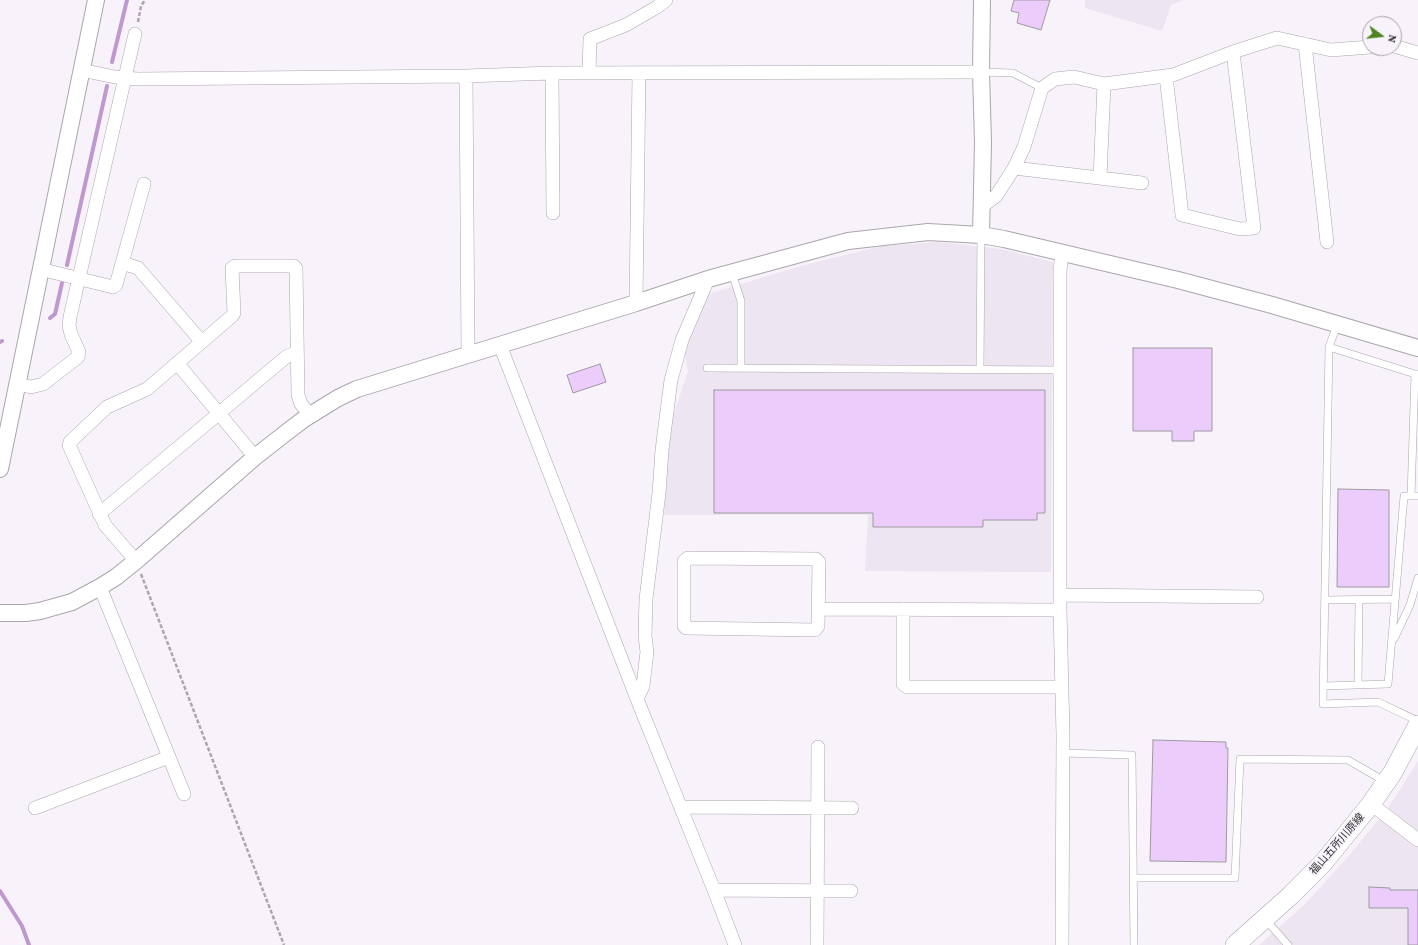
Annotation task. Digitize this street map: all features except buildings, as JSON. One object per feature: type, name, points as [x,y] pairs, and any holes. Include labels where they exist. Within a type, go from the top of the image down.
[{"type":"main road","name":"福山五所川原線","points":[[1235,945],[1290,896],[1323,863],[1371,804],[1386,782],[1418,725]]},
{"type":"street","points":[[0,469],[3,435],[17,384],[96,0]]},
{"type":"street","points":[[589,73],[590,39],[626,25],[666,0]]},
{"type":"street","points":[[981,235],[983,142],[981,72],[982,0]]},
{"type":"street","points":[[17,384],[31,387],[43,384],[78,357],[79,352],[69,326],[70,317],[135,34]]},
{"type":"street","points":[[981,207],[996,196],[1014,168],[1024,147],[1042,88],[1055,79],[1074,77],[1104,84],[1173,76],[1233,52],[1277,38],[1331,50],[1362,48]]},
{"type":"street","points":[[1306,44],[1328,242]]},
{"type":"street","points":[[1402,48],[1418,53]]},
{"type":"street","points":[[1166,76],[1182,215],[1240,229],[1254,228],[1233,52]]},
{"type":"street","points":[[81,70],[125,78],[466,76],[589,73],[981,72]]},
{"type":"street","points":[[636,303],[639,73]]},
{"type":"street","points":[[552,74],[553,213]]},
{"type":"street","points":[[466,76],[468,354]]},
{"type":"street","points":[[1100,178],[1104,84]]},
{"type":"street","points":[[1014,168],[1142,183]]},
{"type":"street","points":[[40,269],[113,287],[116,285],[144,184]]},
{"type":"street","points":[[0,613],[26,613],[45,610],[72,602],[116,577],[255,457],[310,415],[338,398],[357,390],[468,354],[708,280],[848,241],[928,232],[981,235],[1178,280],[1272,304],[1418,348]]},
{"type":"street","points":[[1062,253],[1060,271],[1060,610],[1063,753],[1062,945]]},
{"type":"street","points":[[122,263],[138,268],[201,342]]},
{"type":"street","points":[[136,561],[105,525],[69,445],[70,442],[107,407],[147,389],[232,316],[234,313],[232,268],[235,266],[294,266],[296,268],[298,395],[301,404],[310,415]]},
{"type":"street","points":[[637,699],[643,686],[647,652],[645,636],[646,599],[671,380],[682,340],[708,280]]},
{"type":"street","points":[[500,345],[637,699],[735,945]]},
{"type":"street","points":[[99,514],[286,357],[297,352]]},
{"type":"street","points":[[177,363],[255,457]]},
{"type":"street","points":[[688,558],[816,559],[819,562],[818,609],[818,626],[815,630],[686,628],[684,626],[684,561],[688,558]]},
{"type":"street","points":[[100,587],[184,794]]},
{"type":"street","points":[[1060,595],[1257,597]]},
{"type":"street","points":[[818,609],[1060,610]]},
{"type":"street","points":[[903,609],[903,684],[907,687],[1061,687]]},
{"type":"street","points":[[817,945],[818,747]]},
{"type":"street","points":[[35,808],[169,757]]},
{"type":"street","points":[[1371,804],[1418,840]]},
{"type":"street","points":[[681,807],[852,808]]},
{"type":"street","points":[[714,890],[851,891]]},
{"type":"lane","points":[[981,72],[1013,73],[1042,88]]},
{"type":"lane","points":[[980,369],[981,235]]},
{"type":"lane","points":[[732,273],[741,301],[741,368]]},
{"type":"lane","points":[[1337,324],[1329,347],[1323,704],[1378,702],[1418,721]]},
{"type":"lane","points":[[1323,686],[1388,684],[1404,496],[1415,496],[1416,374],[1329,347]]},
{"type":"lane","points":[[707,368],[1060,370]]},
{"type":"lane","points":[[1392,643],[1410,605],[1418,578]]},
{"type":"lane","points":[[1325,600],[1395,599]]},
{"type":"lane","points":[[1358,685],[1359,600]]},
{"type":"lane","points":[[1063,753],[1132,755],[1134,945]]},
{"type":"lane","points":[[1133,878],[1235,878],[1240,759],[1348,760],[1386,782]]},
{"type":"lane","points":[[1264,919],[1288,945]]},
{"type":"path","points":[[135,34],[141,6],[145,0]]},
{"type":"path","points":[[136,561],[284,945]]},
{"type":"shaded area","points":[[1085,0],[1184,0],[1171,5],[1162,31],[1085,8]]},
{"type":"shaded area","points":[[938,242],[1001,249],[1053,262],[1051,572],[865,571],[868,515],[664,515],[669,428],[688,371],[684,350],[691,338],[696,317],[708,294],[797,267],[882,246]]},
{"type":"shaded area","points":[[1418,761],[1418,945],[1259,945],[1305,904],[1346,859],[1388,808]]},
{"type":"waterway","points":[[112,62],[127,0]]},
{"type":"waterway","points":[[67,265],[107,86]]},
{"type":"waterway","points":[[50,318],[55,314],[62,283]]},
{"type":"waterway","points":[[0,891],[22,926],[29,945]]}]
